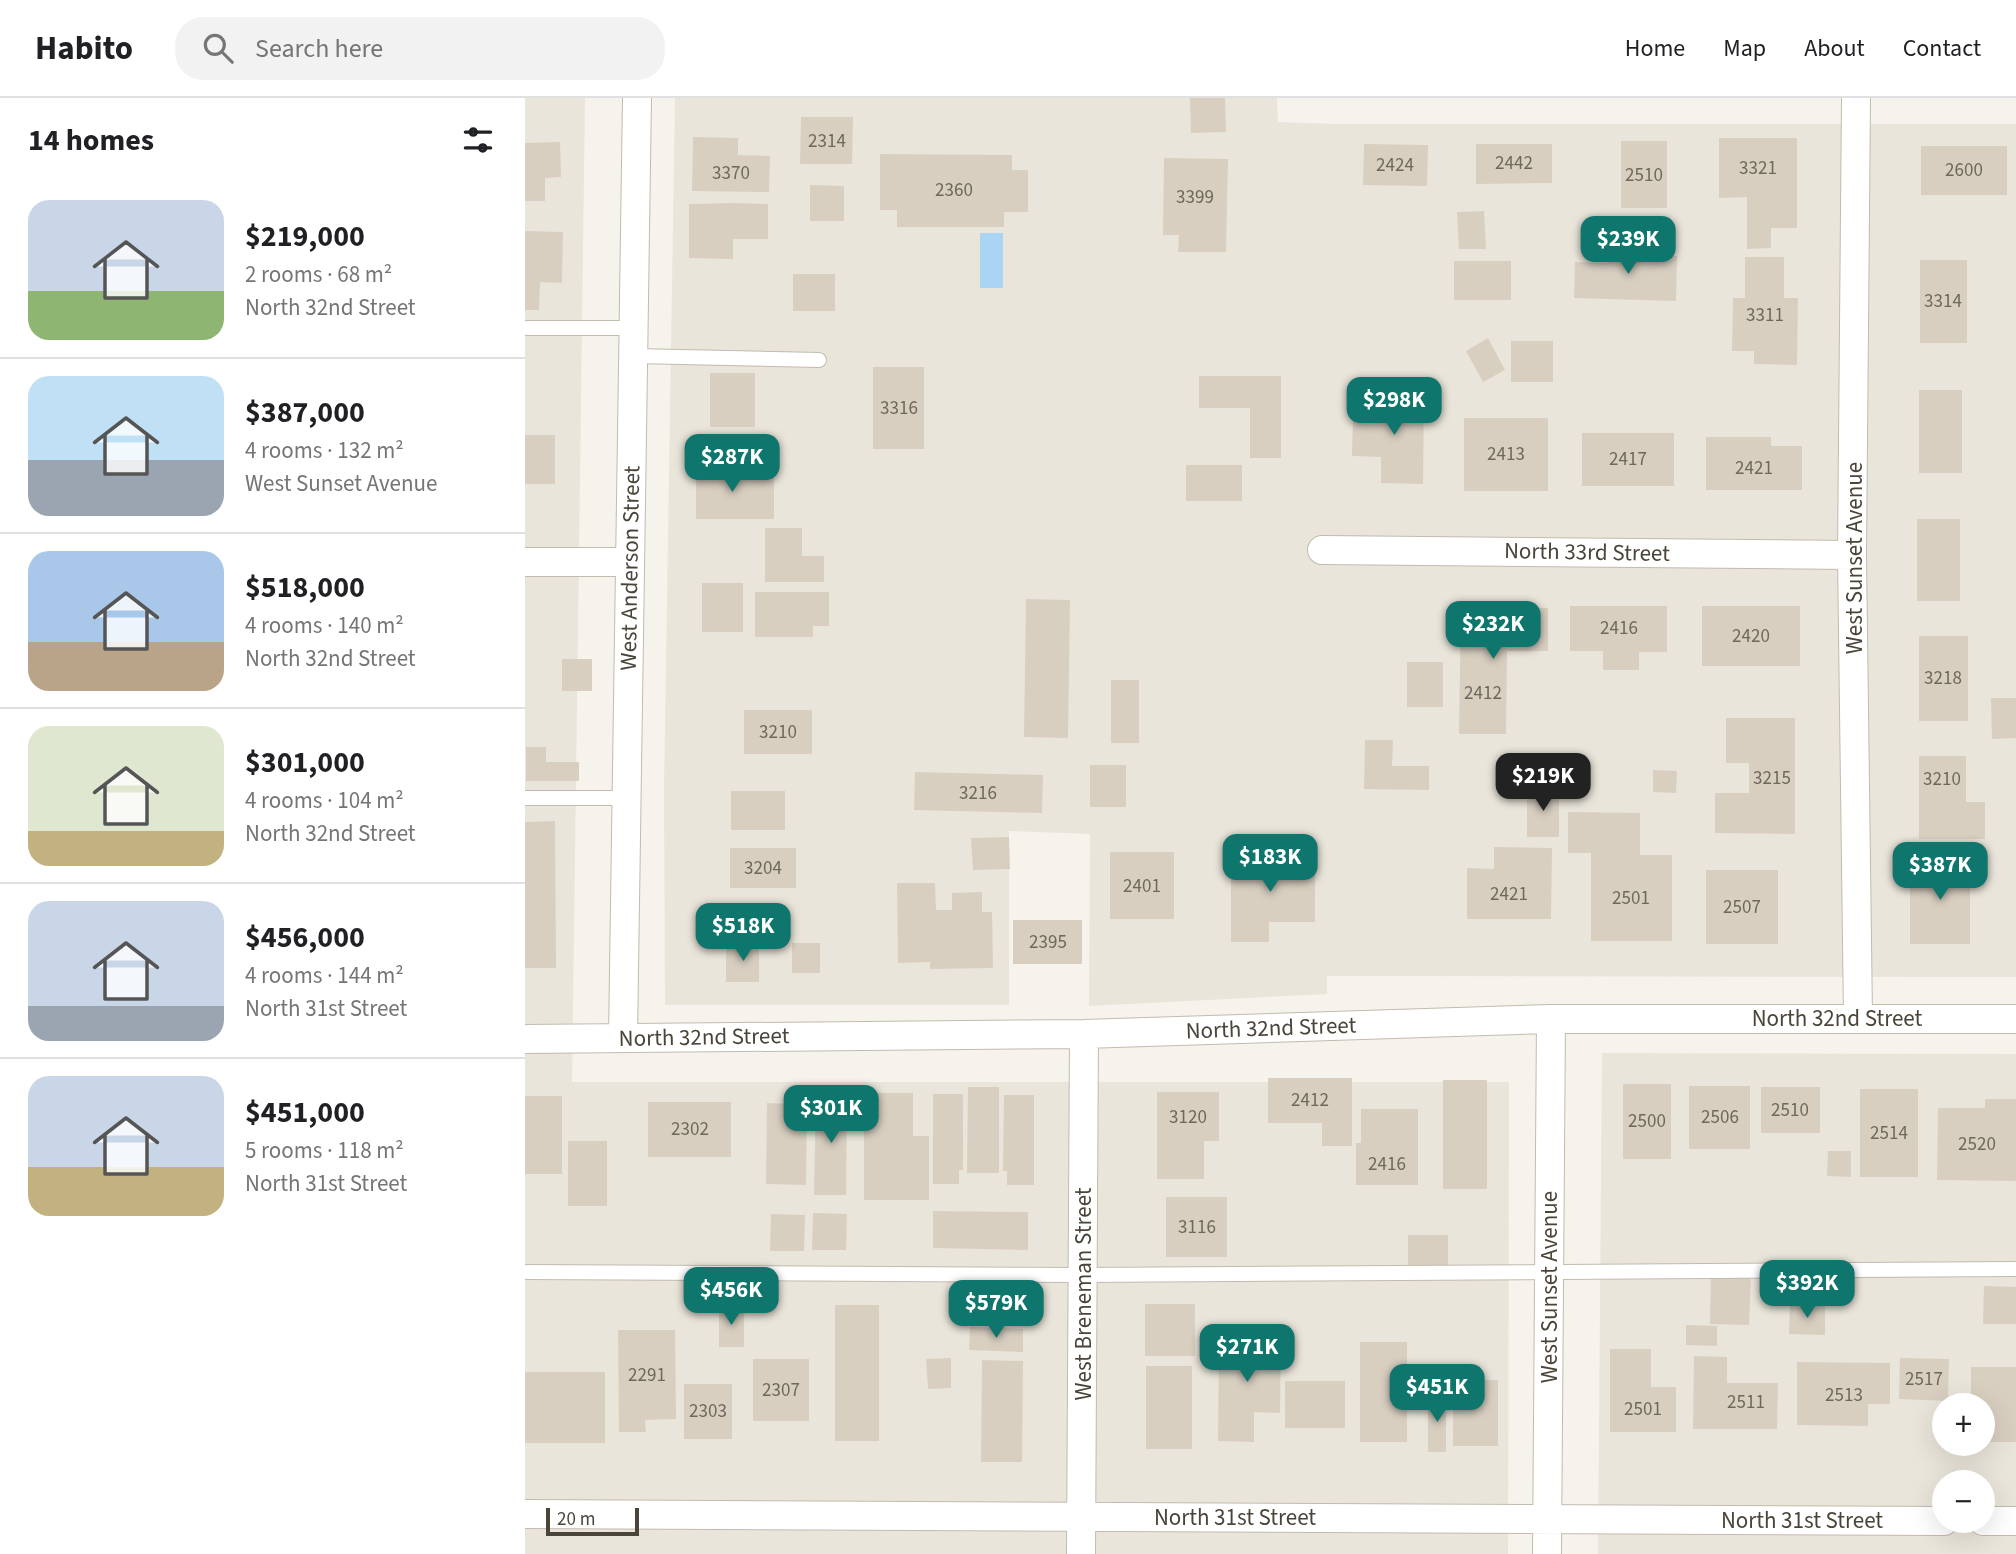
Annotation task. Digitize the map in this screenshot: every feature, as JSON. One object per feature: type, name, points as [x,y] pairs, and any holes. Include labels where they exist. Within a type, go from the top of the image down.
[{"type":"street","name":"West Anderson Street","points":[[623,1038],[638,98]]},
{"type":"street","name":"West Sunset Avenue","points":[[1856,98],[1852,555],[1858,1018]]},
{"type":"street","name":"North 33rd Street","points":[[1322,550],[1852,555]]},
{"type":"street","points":[[525,562],[630,562]]},
{"type":"street","name":"West Sunset Avenue","points":[[1547,1554],[1551,1019]]},
{"type":"street","name":"North 32nd Street","points":[[525,1039],[1084,1034],[1551,1019],[2016,1019]]},
{"type":"street","name":"West Breneman Street","points":[[1081,1554],[1084,1034]]},
{"type":"street","name":"North 31st Street","points":[[525,1514],[1932,1521]]},
{"type":"street","points":[[1995,1521],[2016,1521]]},
{"type":"lane","points":[[525,328],[634,328]]},
{"type":"lane","points":[[633,356],[819,360]]},
{"type":"lane","points":[[525,798],[627,798]]},
{"type":"lane","points":[[525,1272],[1083,1275],[2016,1269]]},
{"type":"shaded area","points":[[525,98],[585,98],[572,1082],[1509,1082],[1508,1554],[525,1554]]},
{"type":"shaded area","points":[[675,98],[1277,98],[1278,122],[1335,124],[2016,124],[2016,977],[1327,976],[1327,994],[1089,1006],[1090,834],[1009,831],[1009,1005],[665,1005],[664,790]]},
{"type":"shaded area","points":[[1602,1053],[2016,1054],[2016,1554],[1598,1554]]},
{"type":"water","points":[[980,233],[1003,233],[1003,288],[980,288]]},
{"type":"building","points":[[1190,98],[1225,98],[1226,132],[1191,133]]},
{"type":"building","points":[[801,117],[853,117],[852,164],[800,164]]},
{"type":"building","points":[[693,137],[738,138],[738,155],[770,156],[769,192],[692,191]]},
{"type":"building","points":[[1719,138],[1797,138],[1797,228],[1771,228],[1771,248],[1747,249],[1747,197],[1719,198]]},
{"type":"building","points":[[1621,141],[1667,141],[1667,208],[1621,208]]},
{"type":"building","points":[[560,142],[561,177],[545,178],[545,201],[525,201],[525,143]]},
{"type":"building","points":[[1364,144],[1428,145],[1427,186],[1363,185]]},
{"type":"building","points":[[1476,144],[1552,144],[1552,183],[1476,184]]},
{"type":"building","points":[[1921,146],[2007,146],[2007,195],[1921,195]]},
{"type":"building","points":[[880,154],[1012,155],[1012,170],[1028,170],[1028,212],[1004,212],[1004,227],[897,227],[897,210],[880,210]]},
{"type":"building","points":[[1164,158],[1228,159],[1226,252],[1178,252],[1179,235],[1163,235]]},
{"type":"building","points":[[810,185],[844,186],[844,221],[810,221]]},
{"type":"building","points":[[689,204],[768,204],[768,239],[733,239],[733,259],[689,258]]},
{"type":"building","points":[[1484,211],[1486,249],[1459,249],[1457,212]]},
{"type":"building","points":[[525,231],[563,232],[562,283],[540,282],[539,310],[525,310]]},
{"type":"building","points":[[1608,243],[1647,244],[1647,255],[1677,256],[1676,301],[1574,298],[1575,262],[1607,263]]},
{"type":"building","points":[[1745,257],[1784,257],[1784,298],[1798,298],[1797,365],[1754,364],[1754,351],[1732,351],[1733,298],[1745,298]]},
{"type":"building","points":[[1920,260],[1967,260],[1967,343],[1920,343]]},
{"type":"building","points":[[1454,261],[1511,261],[1511,300],[1454,300]]},
{"type":"building","points":[[793,274],[835,274],[835,311],[793,311]]},
{"type":"building","points":[[1488,338],[1505,370],[1483,382],[1466,351]]},
{"type":"building","points":[[1511,341],[1553,341],[1553,382],[1511,382]]},
{"type":"building","points":[[873,367],[924,367],[924,449],[873,449]]},
{"type":"building","points":[[710,373],[755,373],[755,427],[710,427]]},
{"type":"building","points":[[1199,376],[1281,376],[1281,458],[1250,458],[1250,408],[1199,408]]},
{"type":"building","points":[[1919,390],[1962,390],[1962,473],[1919,473]]},
{"type":"building","points":[[1377,391],[1424,392],[1423,484],[1381,483],[1381,457],[1352,456],[1353,418],[1376,419]]},
{"type":"building","points":[[1464,418],[1548,418],[1548,491],[1464,491]]},
{"type":"building","points":[[1582,433],[1674,433],[1674,486],[1582,486]]},
{"type":"building","points":[[525,435],[555,435],[555,484],[525,484]]},
{"type":"building","points":[[1706,437],[1771,437],[1771,446],[1802,446],[1802,490],[1706,490]]},
{"type":"building","points":[[696,464],[740,464],[740,477],[774,477],[774,519],[696,519]]},
{"type":"building","points":[[1186,465],[1242,465],[1242,501],[1186,501]]},
{"type":"building","points":[[1917,519],[1960,519],[1960,601],[1917,601]]},
{"type":"building","points":[[765,528],[802,528],[802,556],[824,556],[824,582],[765,582]]},
{"type":"building","points":[[702,583],[743,583],[743,632],[702,632]]},
{"type":"building","points":[[755,592],[829,592],[829,626],[813,626],[813,637],[755,637]]},
{"type":"building","points":[[1026,599],[1070,600],[1068,738],[1024,737]]},
{"type":"building","points":[[1570,606],[1667,606],[1667,652],[1639,652],[1639,670],[1603,670],[1603,651],[1570,651]]},
{"type":"building","points":[[1702,606],[1800,606],[1800,666],[1702,666]]},
{"type":"building","points":[[1461,607],[1548,608],[1548,651],[1507,651],[1506,734],[1459,734]]},
{"type":"building","points":[[1919,636],[1968,636],[1968,721],[1919,721]]},
{"type":"building","points":[[562,659],[592,659],[592,691],[562,691]]},
{"type":"building","points":[[1407,662],[1443,662],[1443,707],[1407,707]]},
{"type":"building","points":[[1111,680],[1139,680],[1139,743],[1111,743]]},
{"type":"building","points":[[1991,698],[2016,698],[2016,738],[1992,739]]},
{"type":"building","points":[[744,710],[812,710],[812,754],[744,754]]},
{"type":"building","points":[[1726,718],[1795,718],[1795,834],[1715,833],[1715,793],[1749,793],[1749,763],[1726,763]]},
{"type":"building","points":[[1365,740],[1393,740],[1392,766],[1429,766],[1429,790],[1364,789]]},
{"type":"building","points":[[526,747],[546,747],[546,762],[579,762],[579,781],[526,781]]},
{"type":"building","points":[[1919,756],[1966,756],[1966,802],[1985,802],[1985,839],[1919,839]]},
{"type":"building","points":[[1090,765],[1126,765],[1126,807],[1090,807]]},
{"type":"building","points":[[1653,770],[1677,771],[1676,793],[1653,792]]},
{"type":"building","points":[[915,772],[1043,775],[1042,813],[914,810]]},
{"type":"building","points":[[1527,788],[1559,788],[1559,837],[1527,837]]},
{"type":"building","points":[[731,791],[785,791],[785,830],[731,830]]},
{"type":"building","points":[[1568,812],[1640,813],[1640,855],[1672,855],[1672,941],[1591,941],[1591,853],[1568,853]]},
{"type":"building","points":[[555,821],[556,968],[525,968],[525,822]]},
{"type":"building","points":[[1009,837],[1010,869],[973,870],[971,838]]},
{"type":"building","points":[[1494,847],[1552,848],[1551,919],[1467,919],[1467,868],[1494,869]]},
{"type":"building","points":[[730,848],[796,848],[796,888],[730,888]]},
{"type":"building","points":[[1110,852],[1174,852],[1174,919],[1110,919]]},
{"type":"building","points":[[1231,855],[1315,855],[1315,922],[1269,922],[1269,942],[1231,942]]},
{"type":"building","points":[[1910,860],[1970,860],[1970,944],[1910,944]]},
{"type":"building","points":[[1706,870],[1778,870],[1778,944],[1706,944]]},
{"type":"building","points":[[897,883],[935,883],[936,910],[952,910],[952,893],[982,892],[982,912],[992,912],[993,968],[930,969],[930,962],[898,963]]},
{"type":"building","points":[[1013,920],[1082,920],[1082,964],[1013,964]]},
{"type":"building","points":[[792,943],[820,943],[820,973],[792,973]]},
{"type":"building","points":[[726,944],[759,944],[759,982],[726,982]]},
{"type":"building","points":[[1268,1078],[1352,1078],[1352,1146],[1322,1146],[1322,1123],[1268,1123]]},
{"type":"building","points":[[1443,1080],[1487,1080],[1487,1189],[1443,1189]]},
{"type":"building","points":[[1623,1084],[1671,1084],[1671,1159],[1623,1159]]},
{"type":"building","points":[[1689,1086],[1750,1086],[1750,1149],[1689,1149]]},
{"type":"building","points":[[968,1087],[999,1087],[999,1173],[967,1173]]},
{"type":"building","points":[[1761,1087],[1820,1087],[1820,1133],[1761,1133]]},
{"type":"building","points":[[1860,1089],[1918,1089],[1918,1177],[1860,1177]]},
{"type":"building","points":[[1157,1092],[1219,1092],[1219,1141],[1204,1141],[1204,1179],[1157,1179]]},
{"type":"building","points":[[816,1093],[847,1094],[846,1195],[814,1195]]},
{"type":"building","points":[[864,1093],[913,1093],[913,1136],[929,1136],[929,1200],[864,1200]]},
{"type":"building","points":[[933,1094],[963,1094],[963,1170],[959,1170],[959,1184],[933,1184]]},
{"type":"building","points":[[1004,1095],[1034,1095],[1034,1185],[1007,1185],[1007,1171],[1003,1171]]},
{"type":"building","points":[[525,1096],[562,1096],[562,1174],[525,1174]]},
{"type":"building","points":[[791,1096],[807,1097],[806,1185],[766,1184],[767,1103],[791,1104]]},
{"type":"building","points":[[1985,1099],[2016,1099],[2016,1181],[1937,1180],[1938,1108],[1985,1108]]},
{"type":"building","points":[[648,1102],[731,1102],[731,1157],[648,1157]]},
{"type":"building","points":[[1361,1109],[1418,1109],[1418,1185],[1356,1185],[1356,1143],[1361,1143]]},
{"type":"building","points":[[568,1141],[607,1141],[607,1206],[568,1206]]},
{"type":"building","points":[[1828,1151],[1851,1151],[1851,1177],[1827,1176]]},
{"type":"building","points":[[1166,1197],[1227,1197],[1227,1257],[1166,1257]]},
{"type":"building","points":[[933,1211],[1028,1212],[1028,1250],[933,1248]]},
{"type":"building","points":[[813,1213],[847,1214],[846,1250],[812,1250]]},
{"type":"building","points":[[771,1214],[805,1215],[804,1251],[770,1251]]},
{"type":"building","points":[[1408,1235],[1448,1235],[1448,1269],[1408,1269]]},
{"type":"building","points":[[1711,1274],[1751,1275],[1749,1325],[1710,1324]]},
{"type":"building","points":[[1984,1286],[2016,1287],[2016,1324],[1983,1324]]},
{"type":"building","points":[[974,1289],[1025,1289],[1025,1326],[974,1326]]},
{"type":"building","points":[[1145,1304],[1195,1304],[1195,1356],[1145,1356]]},
{"type":"building","points":[[835,1305],[879,1305],[879,1441],[835,1441]]},
{"type":"building","points":[[1790,1305],[1825,1306],[1825,1335],[1789,1334]]},
{"type":"building","points":[[719,1308],[744,1308],[744,1347],[719,1347]]},
{"type":"building","points":[[1686,1325],[1717,1326],[1717,1346],[1686,1345]]},
{"type":"building","points":[[970,1327],[1023,1329],[1023,1352],[969,1350]]},
{"type":"building","points":[[618,1330],[675,1330],[676,1419],[645,1420],[646,1432],[619,1432]]},
{"type":"building","points":[[1219,1336],[1281,1337],[1280,1413],[1254,1412],[1254,1442],[1218,1441]]},
{"type":"building","points":[[1360,1342],[1407,1342],[1407,1442],[1360,1442]]},
{"type":"building","points":[[1610,1349],[1651,1349],[1651,1387],[1676,1387],[1676,1432],[1610,1432]]},
{"type":"building","points":[[1694,1356],[1727,1357],[1727,1383],[1778,1383],[1777,1429],[1693,1429]]},
{"type":"building","points":[[951,1358],[951,1388],[928,1389],[926,1359]]},
{"type":"building","points":[[1900,1358],[1949,1359],[1948,1393],[1932,1393],[1932,1400],[1899,1399]]},
{"type":"building","points":[[753,1359],[809,1359],[809,1421],[753,1421]]},
{"type":"building","points":[[982,1360],[1023,1361],[1022,1462],[981,1462]]},
{"type":"building","points":[[1797,1362],[1890,1363],[1890,1404],[1868,1404],[1868,1426],[1797,1425]]},
{"type":"building","points":[[1146,1366],[1192,1366],[1192,1449],[1146,1449]]},
{"type":"building","points":[[1971,1367],[2016,1367],[2016,1442],[1995,1442],[1995,1393],[1971,1393]]},
{"type":"building","points":[[525,1372],[605,1372],[605,1443],[525,1443]]},
{"type":"building","points":[[1453,1380],[1498,1380],[1498,1446],[1453,1446]]},
{"type":"building","points":[[1285,1381],[1345,1381],[1345,1428],[1285,1428]]},
{"type":"building","points":[[684,1384],[732,1384],[732,1439],[684,1439]]},
{"type":"building","points":[[1428,1396],[1446,1396],[1446,1452],[1428,1452]]}]
